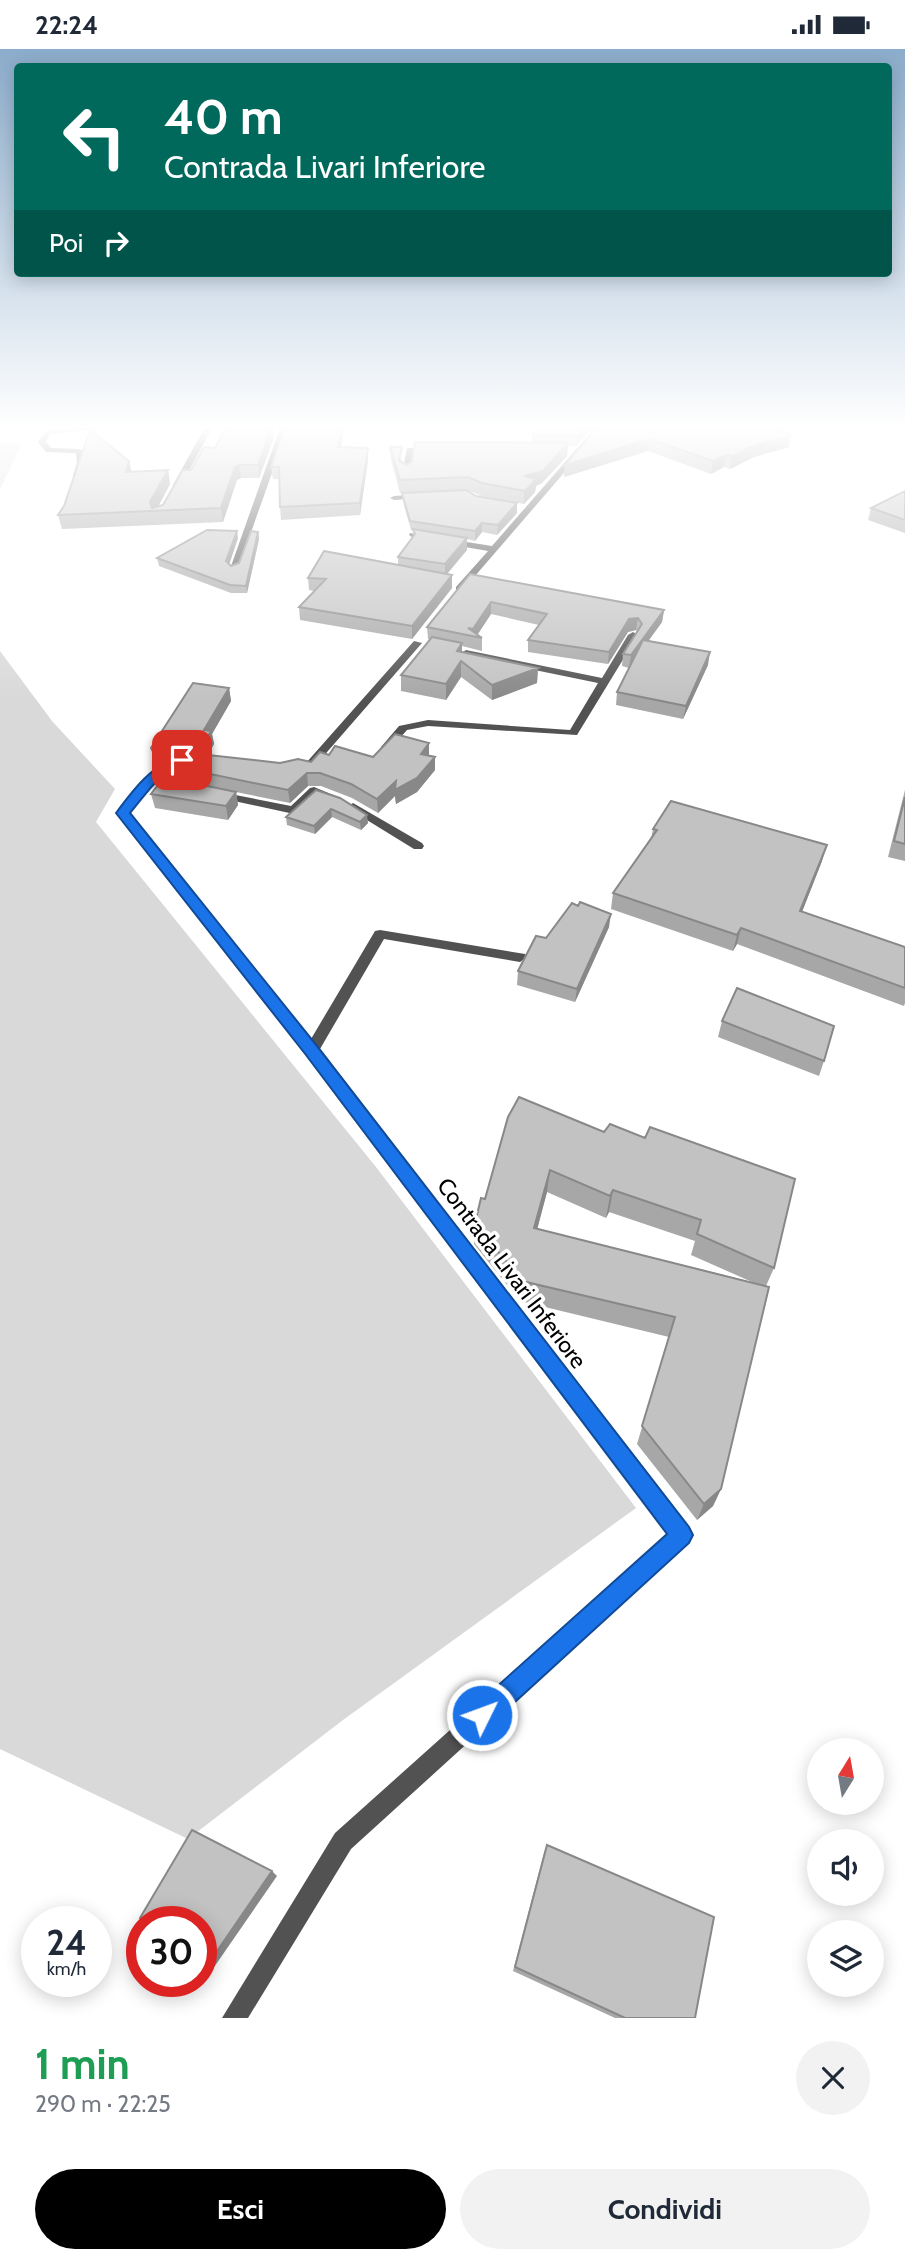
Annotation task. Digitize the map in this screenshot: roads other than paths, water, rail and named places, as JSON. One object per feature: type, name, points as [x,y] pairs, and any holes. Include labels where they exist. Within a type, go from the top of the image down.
[{"type":"street","points":[[234,569],[252,517]]},
{"type":"street","points":[[456,594],[521,517]]},
{"type":"street","points":[[413,535],[493,549]]},
{"type":"street","points":[[450,582],[463,584]]},
{"type":"street","points":[[300,768],[311,764],[425,633]]},
{"type":"street","points":[[386,748],[403,728],[428,723],[573,733],[633,635]]},
{"type":"street","points":[[417,643],[430,645]]},
{"type":"street","points":[[457,651],[603,681]]},
{"type":"street","name":"Contrada Livari Inferiore","points":[[193,761],[170,763],[156,782],[123,813],[312,1051],[682,1535],[343,1841],[234,2018]]},
{"type":"street","points":[[214,793],[295,810],[314,790],[346,802],[418,846]]},
{"type":"street","points":[[312,1051],[380,934],[520,957]]}]
